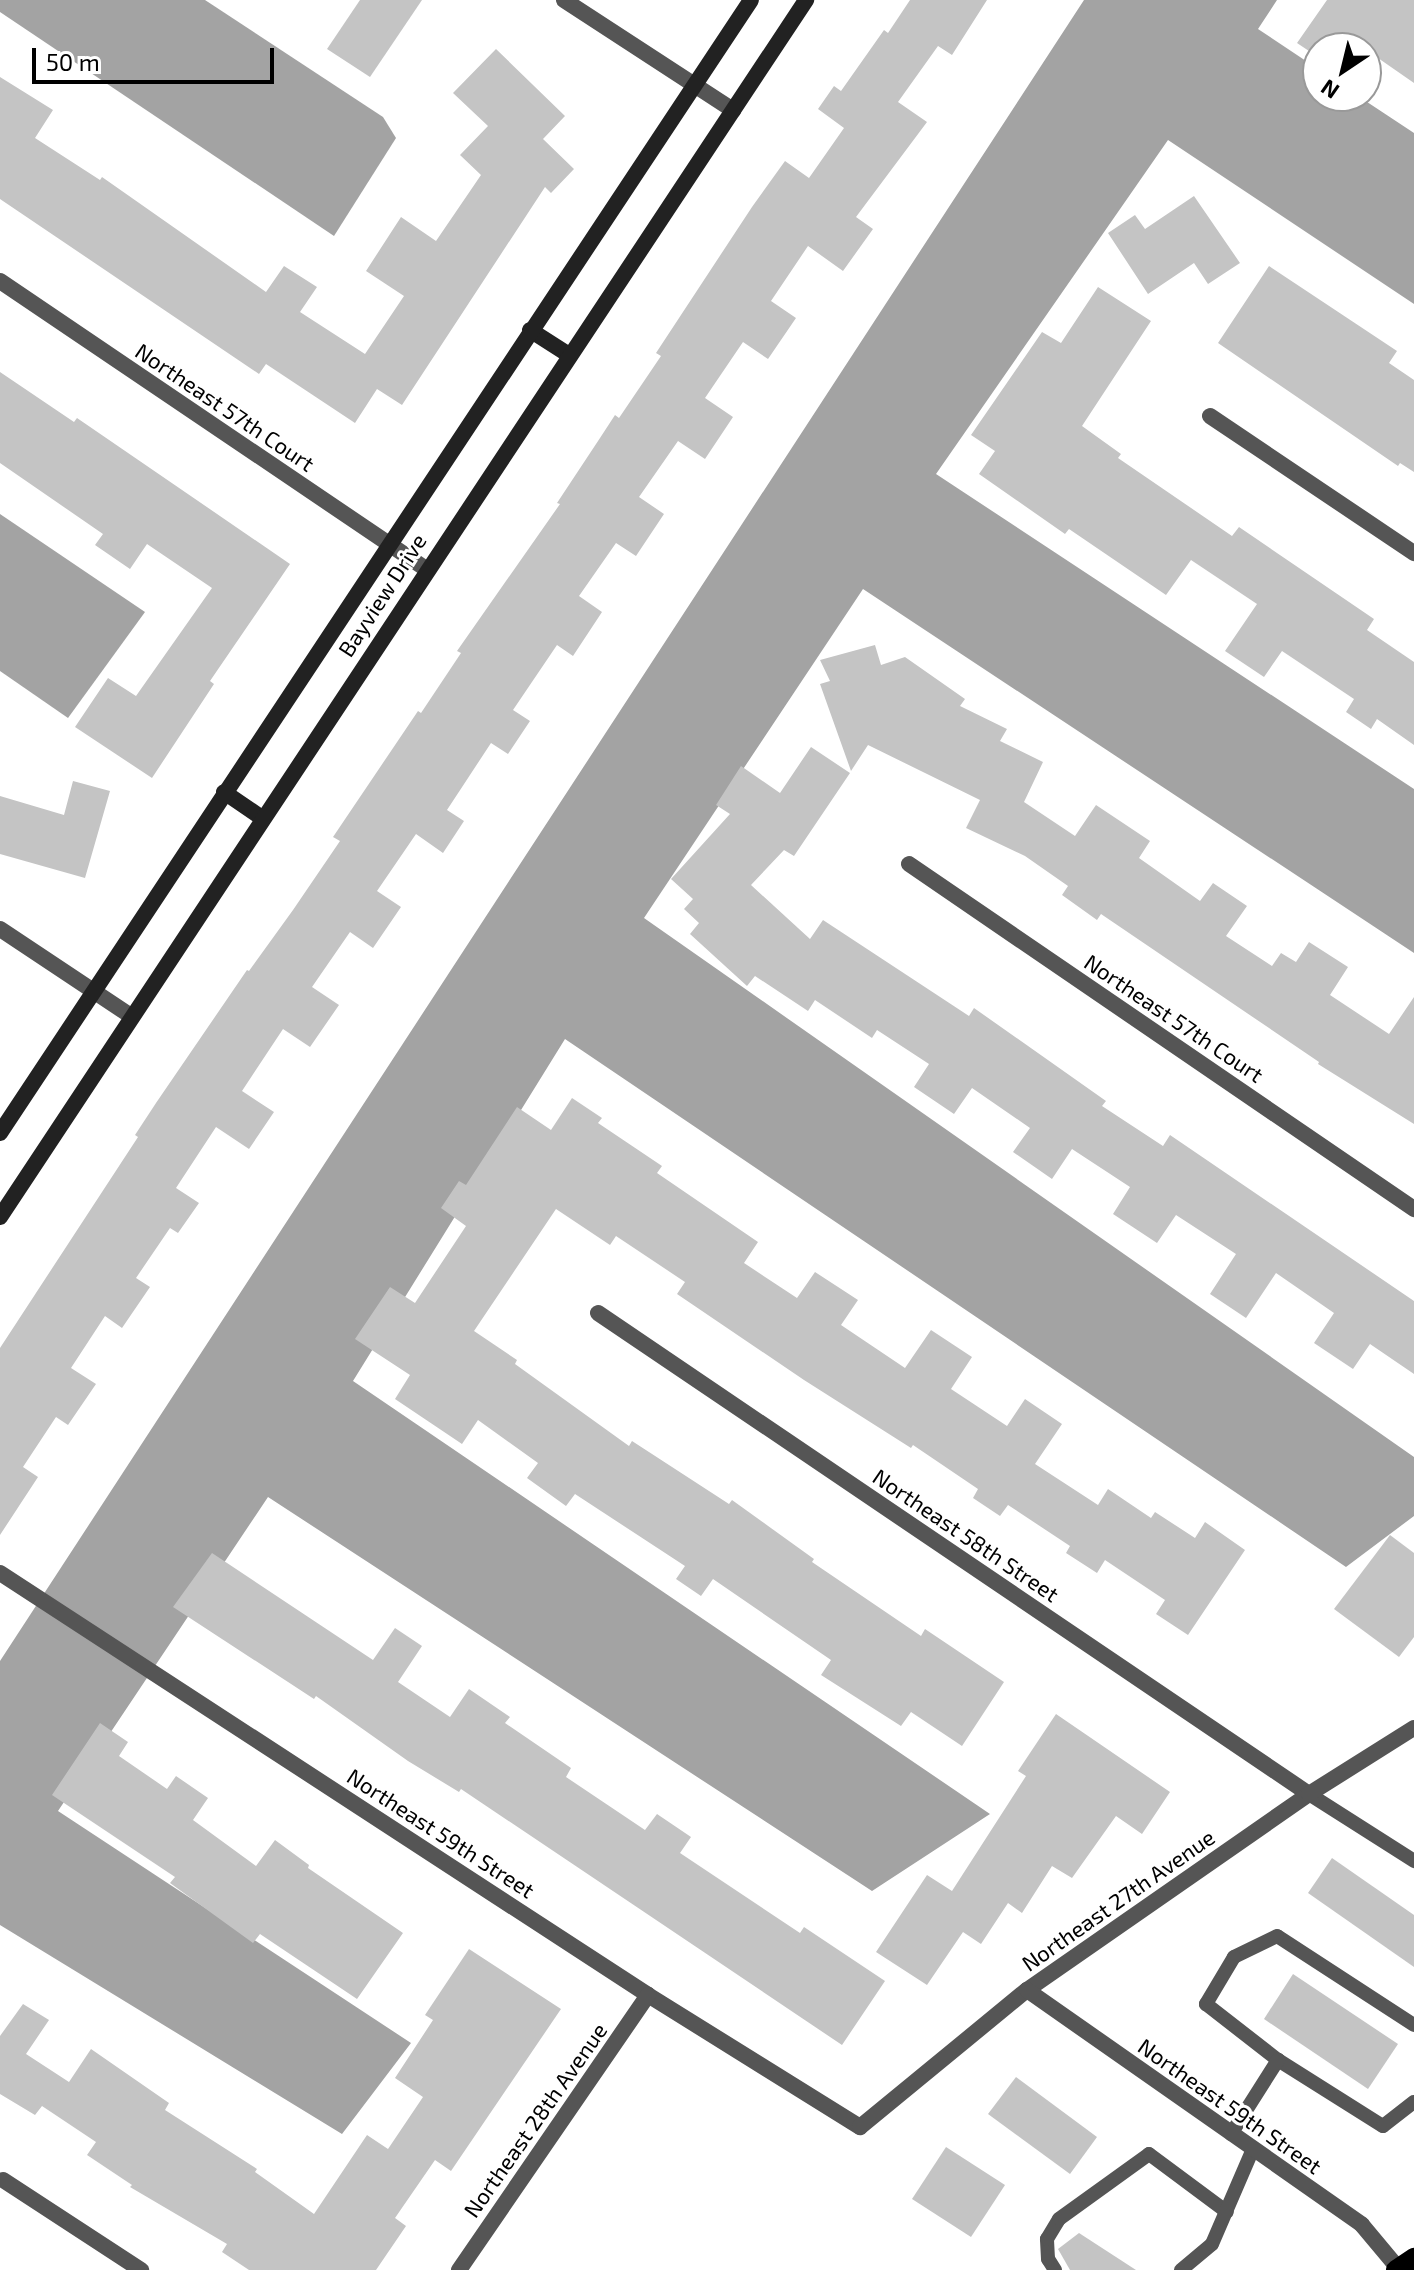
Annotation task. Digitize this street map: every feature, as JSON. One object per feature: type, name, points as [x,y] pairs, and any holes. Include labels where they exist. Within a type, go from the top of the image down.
[{"type":"street","points":[[564,0],[733,110]]},
{"type":"street","name":"Bayview Drive","points":[[0,1133],[387,543],[751,0]]},
{"type":"street","name":"Bayview Drive","points":[[0,1217],[426,569],[806,0]]},
{"type":"street","name":"Northeast 57th Court","points":[[0,281],[426,569]]},
{"type":"street","points":[[530,330],[569,355]]},
{"type":"street","points":[[1210,416],[1414,553]]},
{"type":"street","points":[[224,792],[262,818]]},
{"type":"street","name":"Northeast 57th Court","points":[[909,864],[1414,1209]]},
{"type":"street","points":[[0,929],[131,1016]]},
{"type":"street","name":"Northeast 58th Street","points":[[598,1313],[1309,1794]]},
{"type":"street","name":"Northeast 59th Street","points":[[0,1573],[152,1669],[648,1995],[860,2127]]},
{"type":"street","name":"Northeast 27th Avenue","points":[[860,2127],[1027,1990],[1309,1794],[1414,1728]]},
{"type":"street","name":"Northeast 59th Street","points":[[1027,1990],[1362,2225],[1402,2266]]},
{"type":"street","name":"Northeast 28th Avenue","points":[[459,2270],[648,1995]]},
{"type":"street","points":[[3,2180],[141,2270]]},
{"type":"lane","points":[[1309,1794],[1414,1861]]},
{"type":"lane","points":[[1414,2025],[1277,1936],[1234,1957],[1206,2004],[1278,2060],[1383,2126],[1414,2102]]},
{"type":"lane","points":[[1231,2134],[1278,2060]]},
{"type":"lane","points":[[1181,2270],[1212,2244],[1253,2149]]},
{"type":"lane","points":[[1055,2270],[1048,2259],[1047,2239],[1059,2219],[1149,2154],[1227,2212]]},
{"type":"shaded area","points":[[0,0],[205,0],[383,117],[396,138],[334,236],[0,12]]},
{"type":"shaded area","points":[[1084,0],[1277,0],[1258,29],[1302,58],[1302,112],[1382,112],[1414,133],[1414,304],[1168,140],[936,474],[1414,789],[1414,953],[863,589],[644,918],[1414,1457],[1414,1516],[1346,1567],[565,1039],[353,1381],[990,1814],[872,1891],[268,1497],[58,1811],[411,2043],[342,2134],[0,1925],[0,1661]]},
{"type":"shaded area","points":[[0,514],[145,612],[68,718],[0,671]]},
{"type":"building","points":[[360,0],[422,0],[370,77],[327,49]]},
{"type":"building","points":[[910,0],[987,0],[952,55],[938,46],[898,102],[927,122],[856,217],[873,229],[843,271],[808,246],[771,301],[796,318],[768,359],[743,342],[705,398],[733,417],[705,459],[678,441],[639,497],[664,514],[636,556],[616,543],[579,596],[602,612],[573,656],[557,645],[513,710],[530,721],[508,754],[491,743],[447,810],[464,821],[443,853],[416,834],[377,891],[401,907],[373,948],[350,932],[312,987],[339,1005],[310,1047],[283,1029],[242,1091],[274,1112],[249,1149],[216,1127],[176,1188],[199,1203],[178,1233],[170,1228],[136,1278],[150,1287],[122,1328],[105,1316],[71,1368],[96,1384],[68,1425],[56,1417],[23,1467],[38,1477],[0,1535],[0,1348],[138,1137],[135,1135],[156,1103],[340,841],[333,837],[418,711],[421,713],[461,653],[457,651],[560,504],[557,503],[615,415],[619,418],[661,356],[656,353],[752,207],[785,161],[809,178],[844,128],[818,109],[834,86],[841,91],[884,30],[888,33]]},
{"type":"building","points":[[1327,0],[1414,0],[1414,83],[1382,61],[1382,32],[1305,32]]},
{"type":"building","points":[[496,49],[565,116],[543,139],[574,169],[551,193],[545,187],[402,405],[377,389],[355,423],[266,364],[259,374],[0,199],[0,77],[53,110],[35,138],[100,180],[102,177],[266,292],[284,266],[317,287],[300,312],[365,354],[404,296],[366,271],[401,217],[436,241],[481,175],[460,155],[488,126],[453,93]]},
{"type":"building","points":[[1194,196],[1240,263],[1208,284],[1194,263],[1148,294],[1108,233],[1135,215],[1145,229]]},
{"type":"building","points":[[1269,266],[1397,351],[1389,363],[1414,380],[1414,472],[1400,463],[1398,466],[1218,343]]},
{"type":"building","points":[[1098,287],[1151,321],[1082,426],[1121,454],[1118,458],[1232,536],[1239,527],[1374,619],[1367,630],[1414,662],[1414,745],[1377,719],[1371,729],[1346,712],[1354,699],[1282,651],[1264,677],[1225,651],[1257,604],[1191,560],[1166,595],[1069,529],[1065,534],[979,474],[995,451],[971,435],[1042,332],[1061,343]]},
{"type":"building","points":[[0,372],[74,422],[77,418],[290,564],[210,681],[214,684],[152,778],[75,727],[108,678],[136,696],[212,588],[147,544],[130,569],[95,545],[103,534],[0,463]]},
{"type":"building","points":[[875,645],[881,665],[905,657],[965,699],[960,706],[1007,729],[1000,741],[1043,762],[1024,802],[1075,836],[1096,805],[1150,841],[1139,858],[1200,901],[1213,883],[1247,906],[1226,936],[1272,966],[1281,953],[1296,962],[1309,942],[1348,967],[1330,995],[1389,1034],[1414,997],[1414,1124],[1318,1064],[1101,914],[1097,920],[1062,895],[1068,886],[1025,856],[966,828],[980,800],[868,745],[851,771],[820,684],[830,681],[820,660]]},
{"type":"building","points":[[811,747],[850,773],[794,856],[784,850],[751,885],[810,939],[823,920],[969,1016],[974,1008],[1106,1101],[1102,1106],[1163,1146],[1170,1135],[1414,1301],[1414,1374],[1370,1344],[1353,1369],[1314,1343],[1334,1313],[1276,1273],[1246,1318],[1210,1294],[1236,1254],[1176,1215],[1157,1243],[1113,1214],[1130,1187],[1072,1149],[1052,1179],[1013,1152],[1030,1128],[972,1088],[954,1114],[914,1087],[929,1064],[877,1030],[872,1038],[815,1000],[808,1011],[755,976],[747,986],[690,934],[699,923],[684,909],[693,899],[671,879],[730,814],[716,805],[741,766],[780,793]]},
{"type":"building","points":[[73,781],[110,791],[85,878],[0,854],[0,796],[64,815]]},
{"type":"building","points":[[572,1098],[602,1118],[598,1123],[662,1166],[657,1173],[758,1242],[744,1263],[797,1298],[815,1272],[858,1300],[841,1325],[905,1368],[931,1330],[972,1357],[951,1389],[1007,1426],[1025,1399],[1062,1424],[1035,1464],[1098,1505],[1108,1489],[1151,1518],[1155,1512],[1195,1538],[1205,1522],[1245,1550],[1188,1635],[1156,1614],[1165,1600],[1105,1560],[1097,1573],[1066,1553],[1070,1546],[1008,1505],[1000,1516],[973,1498],[978,1489],[913,1445],[911,1448],[804,1380],[677,1294],[685,1282],[616,1236],[610,1245],[556,1209],[474,1331],[629,1446],[632,1441],[729,1504],[732,1500],[814,1559],[812,1562],[921,1636],[925,1629],[1004,1682],[962,1746],[911,1712],[901,1726],[821,1675],[831,1660],[713,1579],[701,1596],[676,1579],[685,1566],[575,1494],[566,1506],[527,1478],[538,1463],[478,1420],[462,1444],[395,1399],[410,1375],[355,1339],[390,1287],[415,1303],[466,1226],[441,1208],[459,1181],[466,1185],[517,1107],[551,1130]]},
{"type":"building","points":[[1390,1535],[1414,1553],[1414,1637],[1399,1657],[1334,1609]]},
{"type":"building","points":[[212,1553],[373,1660],[395,1628],[422,1646],[398,1682],[450,1717],[469,1689],[510,1717],[505,1723],[571,1768],[566,1777],[645,1830],[657,1814],[691,1837],[680,1853],[800,1933],[804,1927],[885,1981],[842,2045],[461,1789],[459,1792],[408,1761],[316,1696],[314,1699],[173,1607]]},
{"type":"building","points":[[1056,1714],[1170,1792],[1142,1834],[1116,1816],[1072,1878],[1052,1866],[1022,1913],[1008,1903],[981,1944],[963,1932],[927,1985],[876,1952],[927,1875],[952,1891],[1026,1776],[1018,1771]]},
{"type":"building","points":[[100,1723],[128,1742],[119,1756],[167,1789],[176,1776],[208,1798],[193,1820],[256,1866],[275,1840],[309,1865],[308,1868],[403,1933],[357,1999],[260,1934],[253,1943],[170,1883],[175,1877],[52,1795]]},
{"type":"building","points":[[1332,1858],[1414,1915],[1414,1967],[1308,1893]]},
{"type":"building","points":[[469,1949],[561,2009],[451,2171],[435,2160],[395,2218],[406,2226],[376,2270],[249,2270],[222,2252],[227,2244],[130,2187],[132,2185],[87,2155],[96,2142],[42,2106],[35,2115],[0,2094],[0,2036],[23,2004],[49,2020],[26,2054],[69,2082],[91,2049],[169,2103],[165,2110],[257,2169],[255,2172],[314,2214],[367,2135],[388,2149],[423,2097],[395,2078],[433,2020],[425,2015]]},
{"type":"building","points":[[1293,1974],[1398,2044],[1368,2089],[1264,2019]]},
{"type":"building","points":[[1016,2077],[1097,2137],[1070,2174],[988,2114]]},
{"type":"building","points":[[946,2147],[1005,2185],[971,2237],[912,2199]]},
{"type":"building","points":[[1079,2233],[1136,2270],[1070,2270],[1058,2249]]}]
